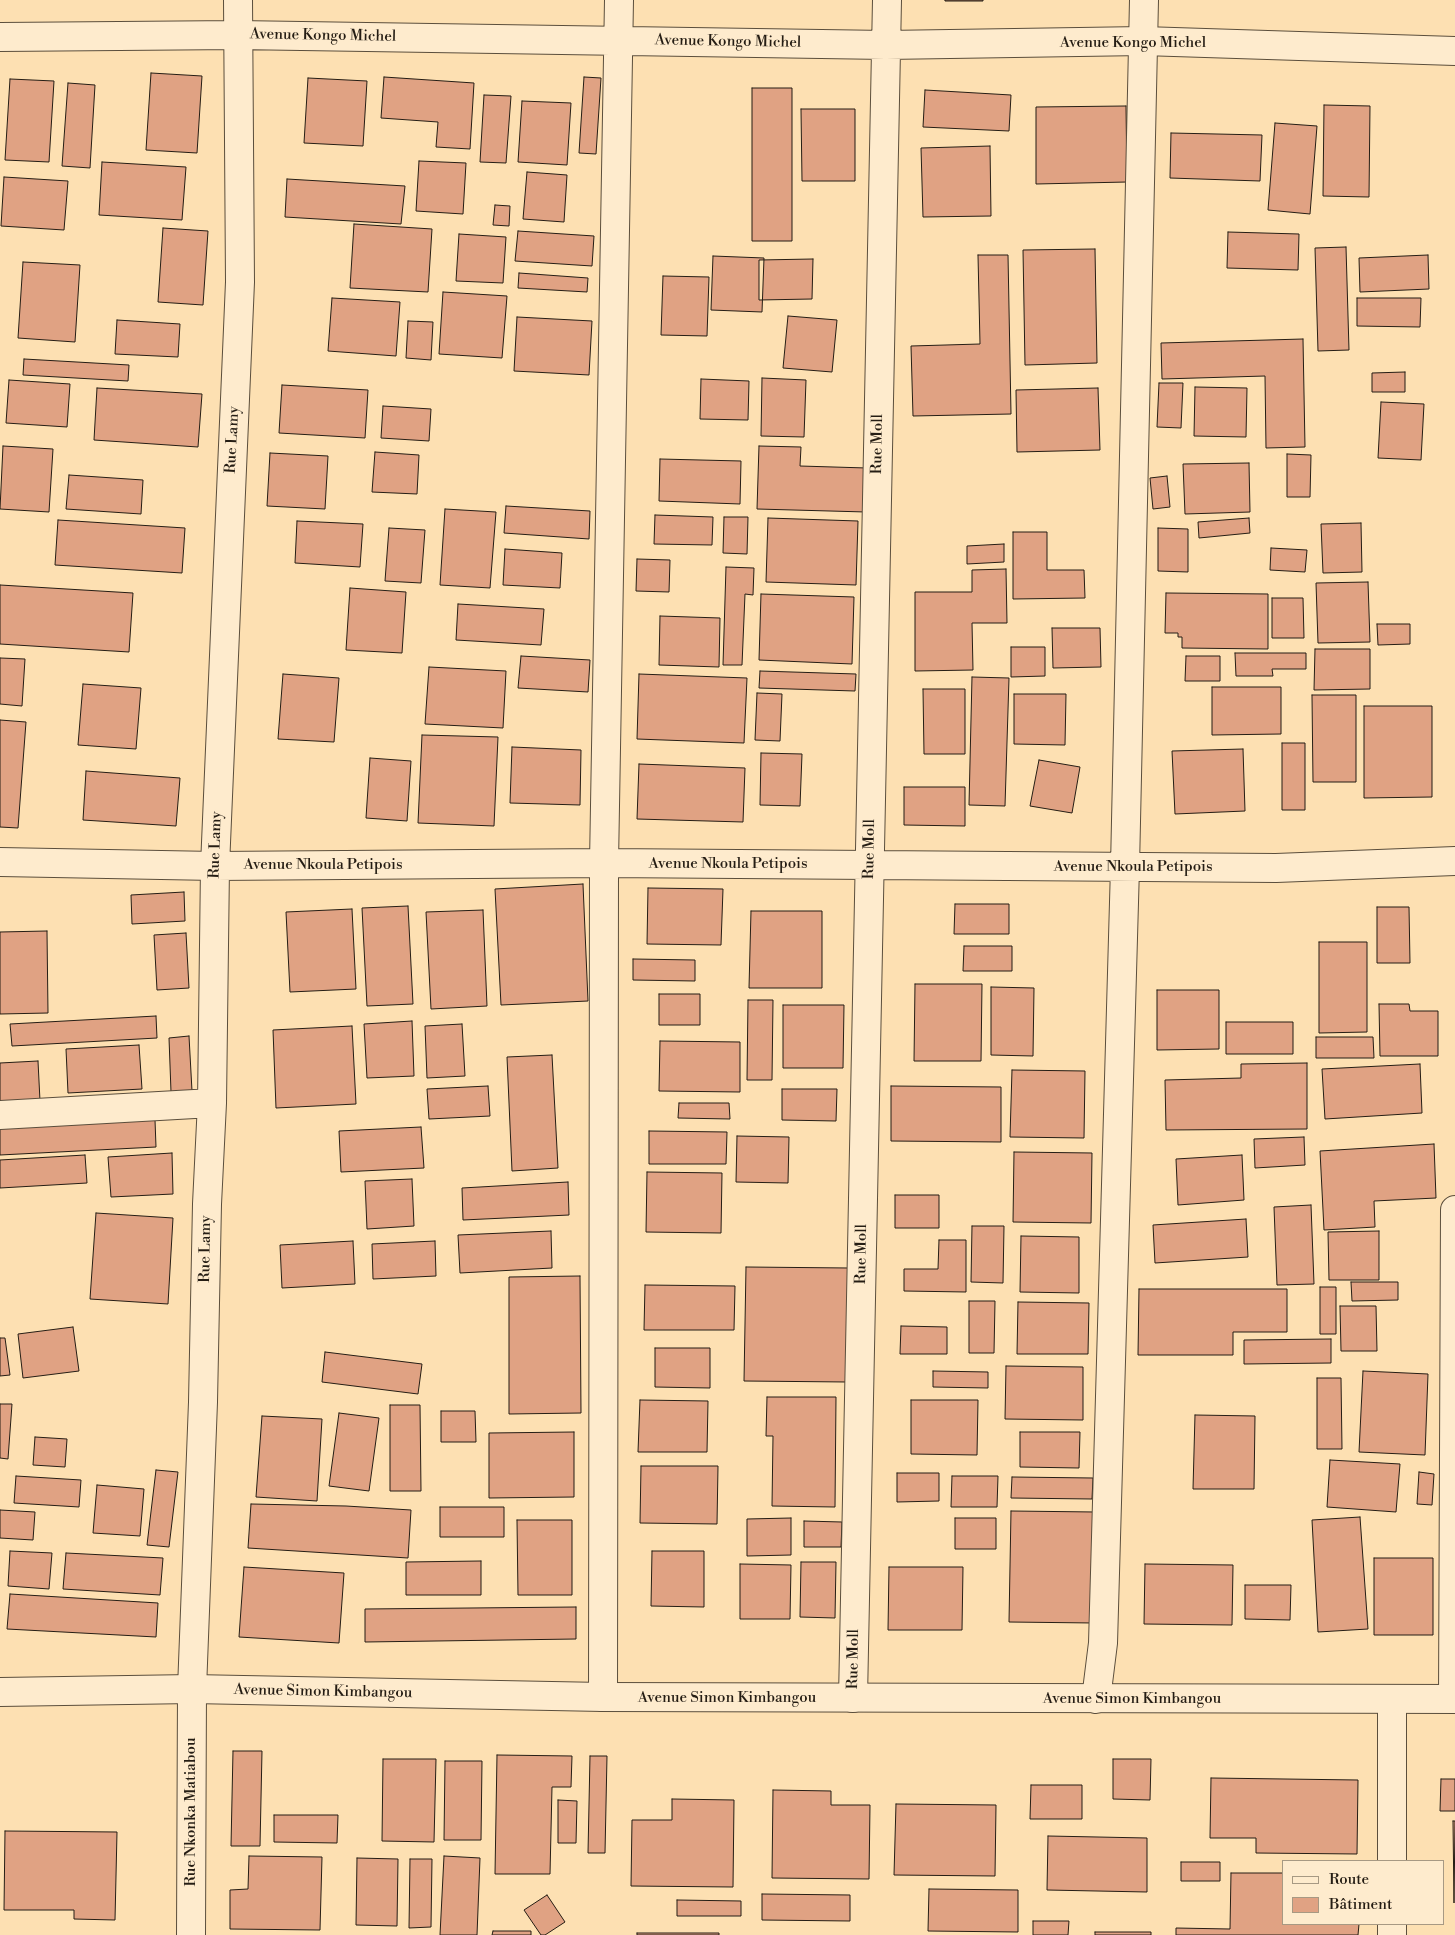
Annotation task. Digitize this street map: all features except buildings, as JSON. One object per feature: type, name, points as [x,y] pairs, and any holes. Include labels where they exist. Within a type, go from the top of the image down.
[{"type":"street","name":"Rue Lamy","points":[[192,1689],[203,1402],[207,1204],[212,1103],[215,866],[240,282],[238,0]]},
{"type":"street","points":[[603,1697],[604,863],[619,0]]},
{"type":"street","name":"Rue Moll","points":[[853,1698],[887,0]]},
{"type":"street","points":[[1096,1699],[1104,1643],[1125,867],[1144,0]]},
{"type":"street","name":"Avenue Kongo Michel","points":[[0,37],[237,36],[886,45],[1143,41],[1455,51]]},
{"type":"street","name":"Avenue Nkoula Petipois","points":[[0,862],[215,866],[604,863],[1276,868],[1455,861]]},
{"type":"street","points":[[0,1115],[212,1103]]},
{"type":"street","points":[[1454,1699],[1455,1210]]},
{"type":"street","name":"Avenue Simon Kimbangou","points":[[0,1692],[192,1689],[603,1697],[1454,1699]]},
{"type":"street","name":"Rue Nkonka Matiabou","points":[[191,1935],[192,1689]]},
{"type":"street","points":[[1392,1700],[1392,1860]]}]
